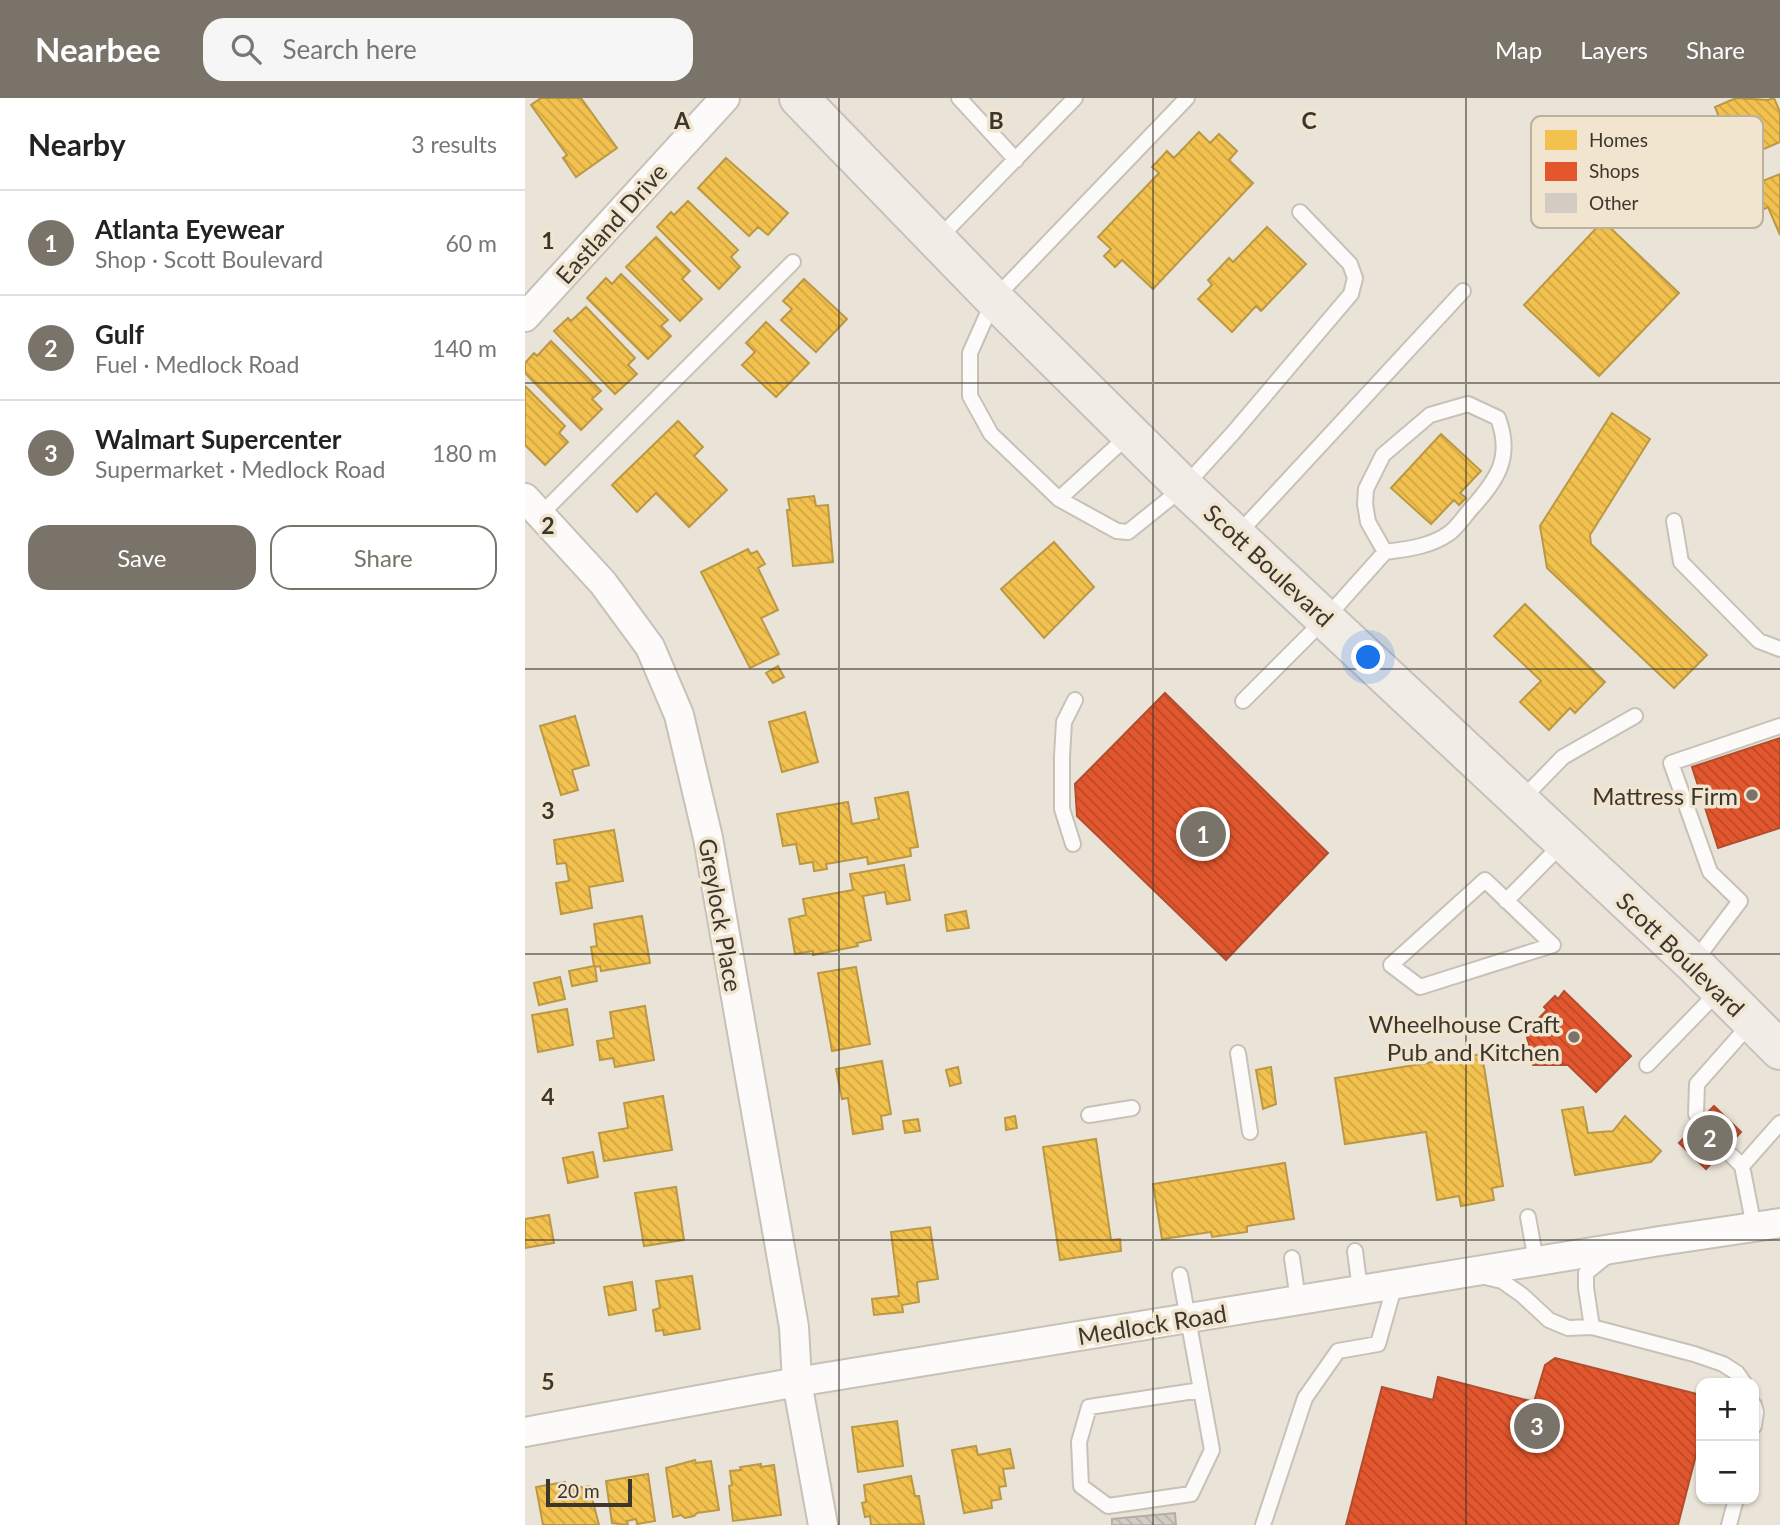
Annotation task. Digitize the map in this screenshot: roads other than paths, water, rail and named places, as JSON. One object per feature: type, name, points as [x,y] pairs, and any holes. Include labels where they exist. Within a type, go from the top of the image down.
[{"type":"highway","name":"Scott Boulevard","points":[[806,101],[994,299],[1184,487],[1693,963],[1780,1050]]},
{"type":"street","name":"Eastland Drive","points":[[525,317],[725,98]]},
{"type":"street","name":"Greylock Place","points":[[533,506],[603,583],[650,647],[679,715],[713,865],[794,1327],[797,1382],[823,1525]]},
{"type":"street","name":"Medlock Road","points":[[525,1432],[797,1382],[1767,1225]]},
{"type":"lane","points":[[959,98],[1016,160]]},
{"type":"lane","points":[[938,239],[1075,98]]},
{"type":"lane","points":[[1187,98],[994,299],[970,353],[971,396],[991,435],[1059,499],[1117,531],[1128,532],[1184,487],[1350,295],[1355,278],[1350,264],[1300,212]]},
{"type":"lane","points":[[533,506],[793,262]]},
{"type":"lane","points":[[1237,535],[1463,291]]},
{"type":"lane","points":[[1243,701],[1326,618],[1385,552],[1416,548],[1449,534],[1487,491],[1503,463],[1505,436],[1497,418],[1468,404],[1430,415],[1383,455],[1366,489],[1364,504],[1368,522],[1385,552]]},
{"type":"lane","points":[[1059,499],[1130,434]]},
{"type":"lane","points":[[1674,521],[1681,562],[1759,641],[1780,649]]},
{"type":"lane","points":[[1073,844],[1062,808],[1062,756],[1064,722],[1075,700]]},
{"type":"lane","points":[[1520,801],[1563,757],[1635,716]]},
{"type":"lane","points":[[1693,963],[1740,901],[1710,872],[1671,763],[1780,726]]},
{"type":"lane","points":[[1506,901],[1564,842]]},
{"type":"lane","points":[[1485,880],[1506,901],[1553,945],[1420,987],[1391,965],[1485,880]]},
{"type":"lane","points":[[1647,1065],[1720,990]]},
{"type":"lane","points":[[1696,1114],[1697,1084],[1752,1022]]},
{"type":"lane","points":[[1238,1053],[1250,1132]]},
{"type":"lane","points":[[1089,1115],[1132,1108]]},
{"type":"lane","points":[[1767,1225],[1737,1161],[1780,1123]]},
{"type":"lane","points":[[1528,1217],[1536,1261]]},
{"type":"lane","points":[[1592,1328],[1586,1288],[1587,1273],[1601,1260],[1623,1247]]},
{"type":"lane","points":[[1355,1251],[1360,1290]]},
{"type":"lane","points":[[1292,1258],[1299,1300]]},
{"type":"lane","points":[[1467,1273],[1502,1281],[1549,1320],[1568,1328],[1592,1328],[1723,1364],[1740,1378]]},
{"type":"lane","points":[[1180,1275],[1212,1450],[1191,1494],[1108,1506],[1081,1486],[1079,1442],[1089,1407],[1201,1390]]},
{"type":"lane","points":[[1263,1525],[1305,1398],[1338,1351],[1378,1344],[1395,1284]]},
{"type":"lane","points":[[1729,1525],[1735,1504]]},
{"type":"place","name":"Mattress Firm","points":[[1752,795]]},
{"type":"place","name":"Atlanta Eyewear","points":[[1203,834]]},
{"type":"place","name":"Wheelhouse Craft Pub and Kitchen","points":[[1574,1037]]},
{"type":"place","name":"Gulf","points":[[1710,1138]]},
{"type":"place","name":"Walmart Supercenter","points":[[1537,1426]]}]
